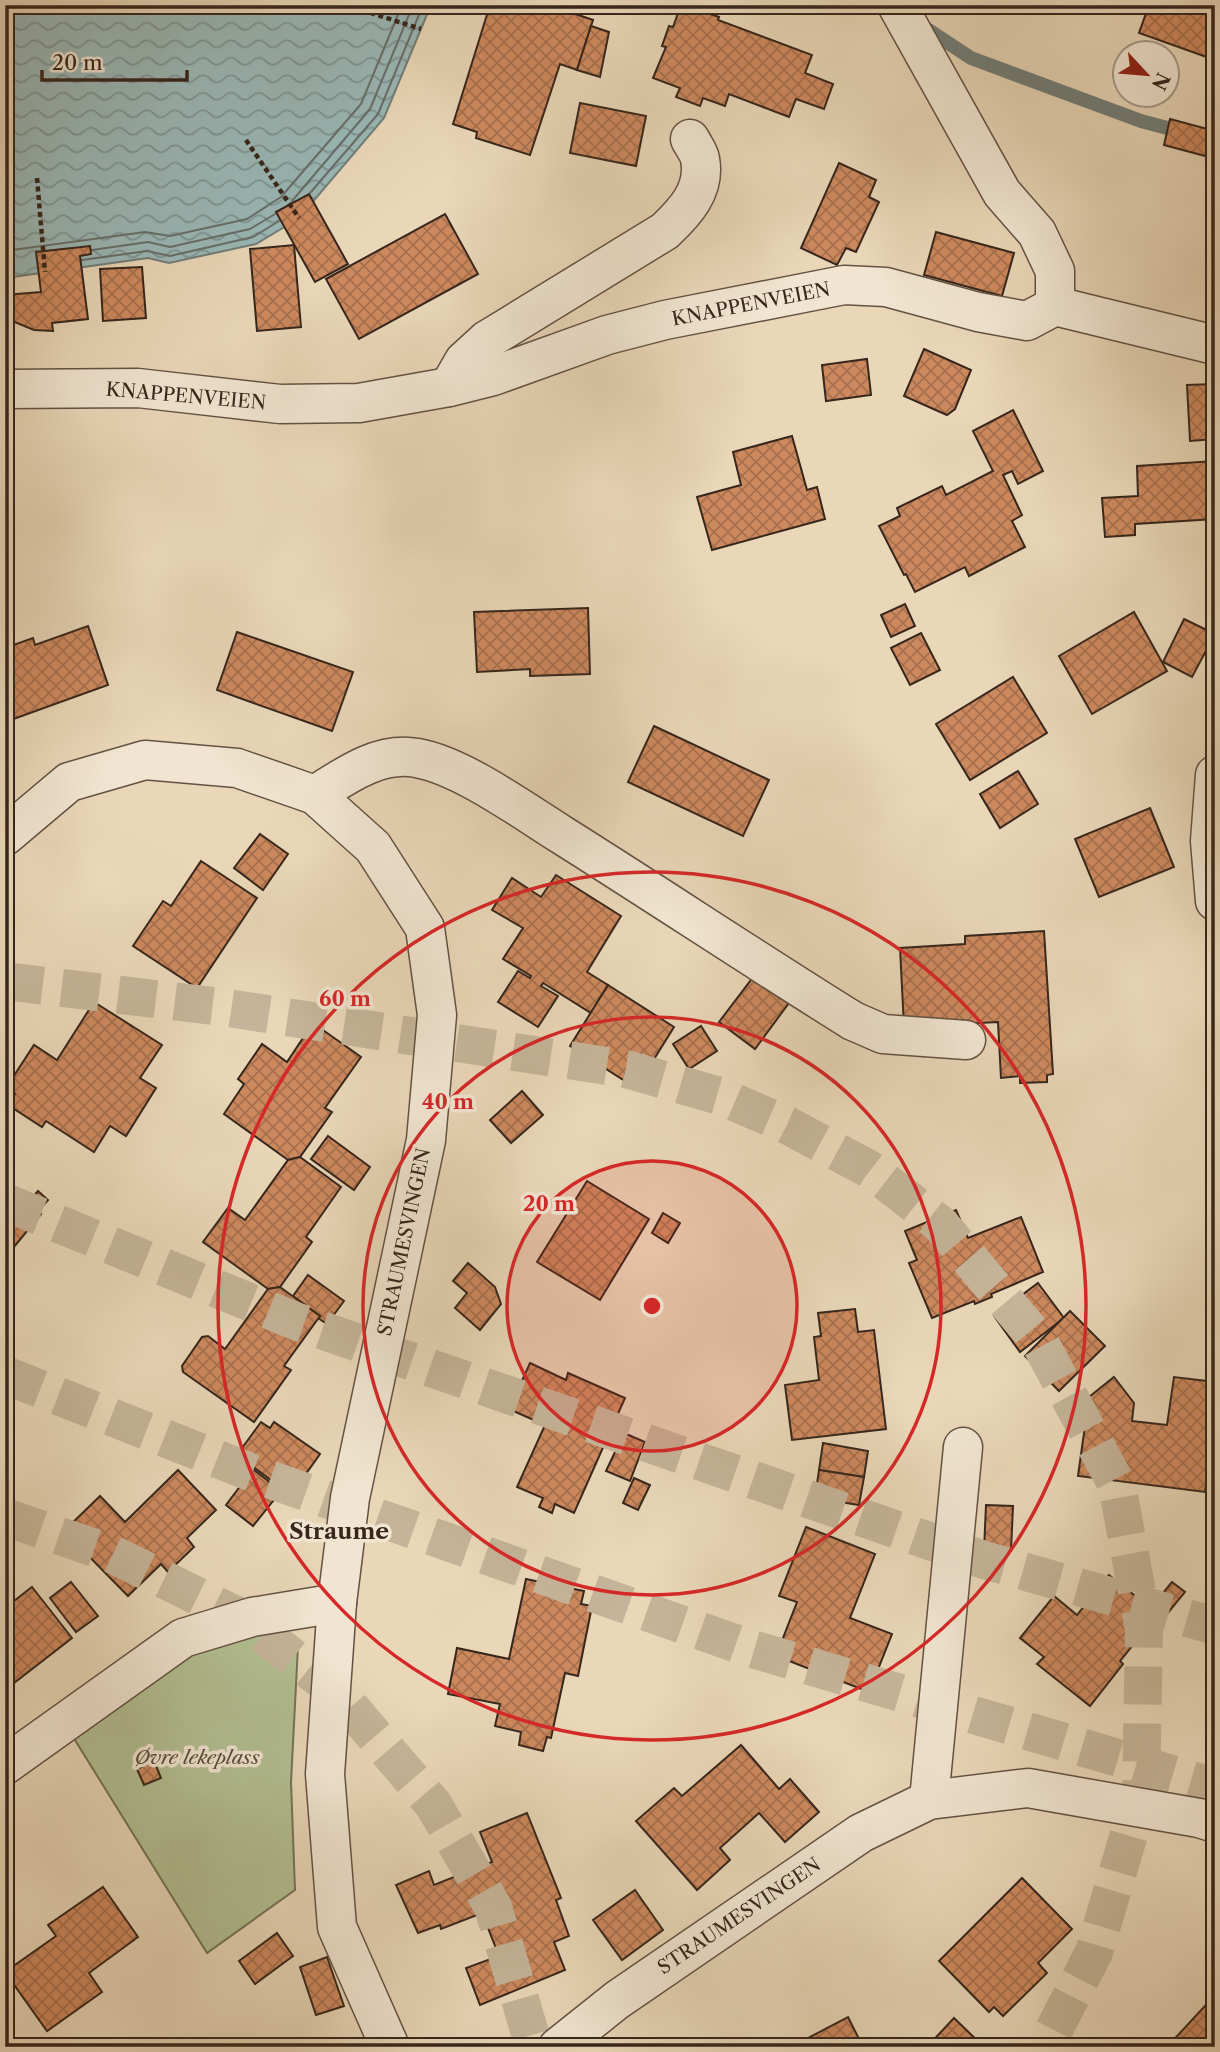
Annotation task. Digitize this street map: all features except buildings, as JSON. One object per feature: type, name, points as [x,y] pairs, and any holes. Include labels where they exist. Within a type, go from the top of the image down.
[{"type":"street","points":[[897,5],[1002,193],[1037,233],[1055,271],[1055,306],[1215,345]]},
{"type":"street","points":[[449,387],[464,361],[487,340],[665,231],[688,210],[699,186],[700,159],[690,139]]},
{"type":"street","name":"KNAPPENVEIEN","points":[[5,389],[138,388],[280,404],[359,403],[493,376],[607,335],[642,326],[844,285],[886,287],[978,312],[1027,321],[1055,306]]},
{"type":"street","points":[[315,794],[355,770],[391,757],[418,758],[461,774],[654,893],[853,1021],[883,1034],[966,1040]]},
{"type":"street","name":"STRAUMESVINGEN","points":[[5,836],[69,782],[145,760],[237,768],[315,794],[373,847],[425,928],[437,1015],[426,1140],[350,1498],[337,1602],[325,1774],[337,1927],[390,2047]]},
{"type":"street","points":[[1215,775],[1210,841],[1215,901]]},
{"type":"street","points":[[929,1800],[963,1447]]},
{"type":"street","points":[[5,1765],[183,1638],[252,1617],[337,1602]]},
{"type":"street","name":"STRAUMESVINGEN","points":[[558,2047],[617,2000],[861,1833],[929,1800],[1028,1788],[1199,1818],[1215,1824]]},
{"type":"path","points":[[346,5],[421,29]]},
{"type":"path","points":[[246,140],[299,218]]},
{"type":"path","points":[[37,178],[45,272]]},
{"type":"green space","name":"Øvre lekeplass","points":[[276,1628],[298,1646],[291,1782],[295,1890],[207,1953],[70,1732],[167,1662]]},
{"type":"water","points":[[5,5],[431,5],[384,118],[299,218],[256,244],[169,263],[148,258],[5,278]]},
{"type":"waterway","points":[[921,25],[971,58],[1141,121],[1186,133]]},
{"type":"tunnel","points":[[5,981],[221,1007],[626,1069],[720,1096],[787,1125],[869,1169],[940,1224],[1039,1341],[1117,1485],[1144,1630],[1141,1794],[1094,1952],[1045,2047]]},
{"type":"tunnel","points":[[5,1202],[298,1322],[984,1560],[1215,1626]]},
{"type":"tunnel","points":[[5,1375],[263,1477],[746,1647],[1215,1787]]},
{"type":"tunnel","points":[[5,1517],[112,1554],[244,1619],[338,1693],[433,1804],[493,1907],[534,2047]]},
{"type":"district","name":"Straume","points":[[339,1531]]}]
